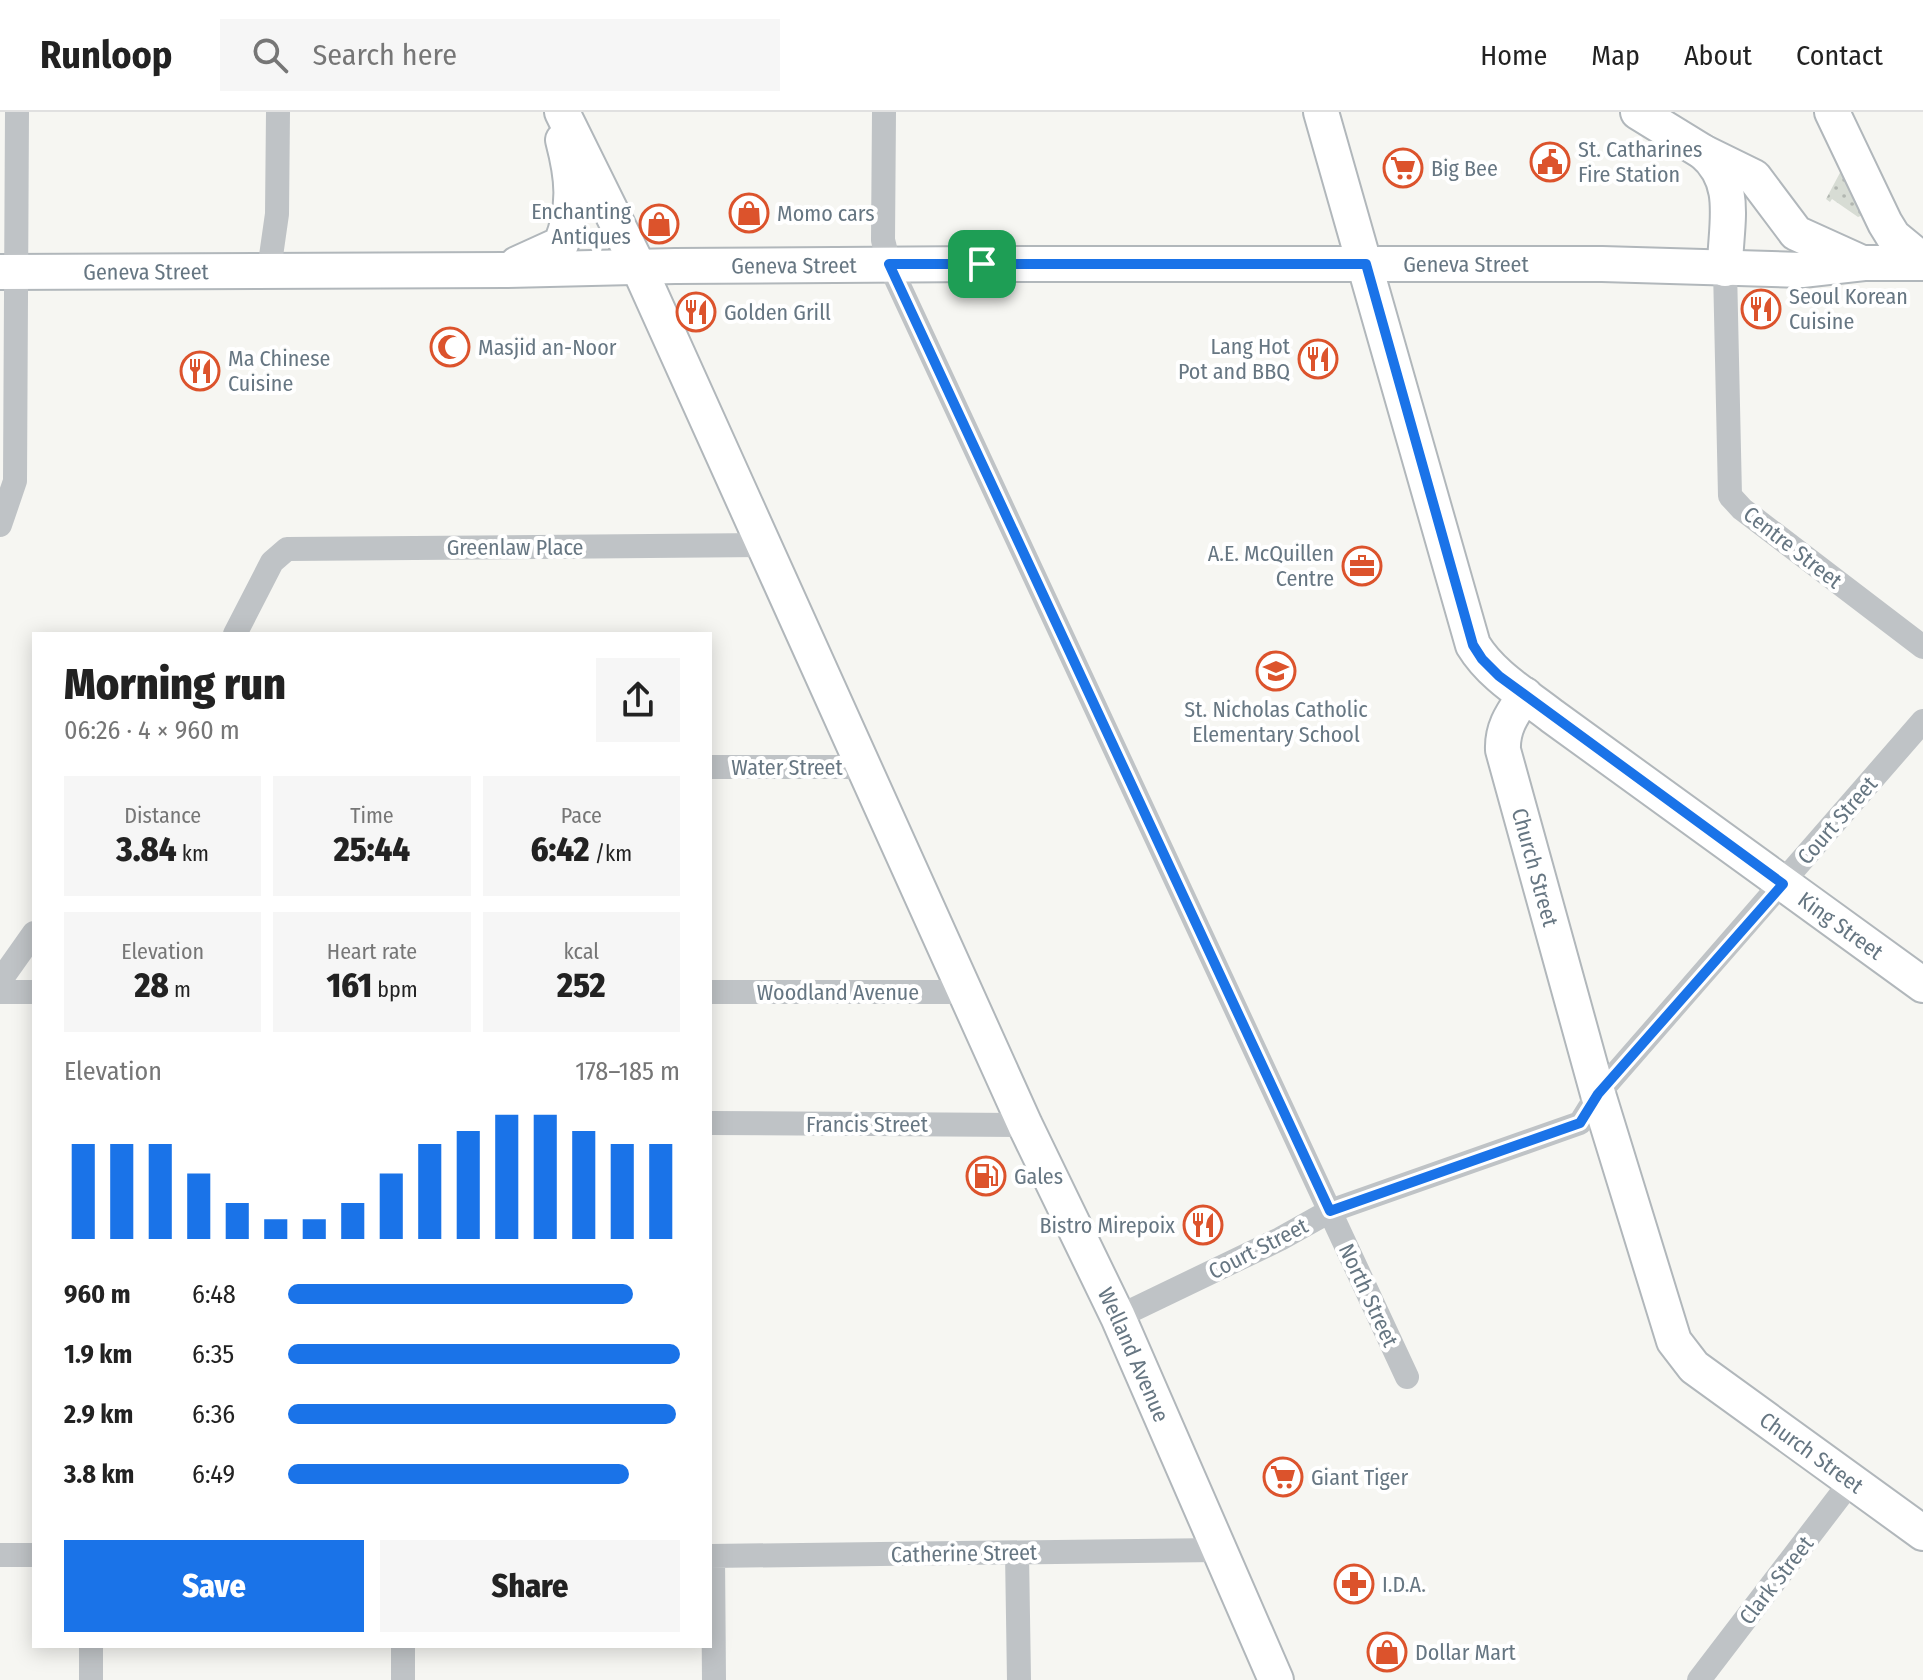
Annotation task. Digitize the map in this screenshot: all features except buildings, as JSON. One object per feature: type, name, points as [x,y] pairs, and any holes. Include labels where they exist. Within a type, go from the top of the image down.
[{"type":"main road","name":"Welland Avenue","points":[[559,112],[638,266],[1025,1125],[1118,1317],[1276,1680]]},
{"type":"main road","points":[[505,270],[561,244],[571,217],[571,169],[559,112]]},
{"type":"main road","points":[[1321,112],[1473,645],[1491,668],[1525,695]]},
{"type":"main road","points":[[1638,112],[1703,152],[1754,177],[1796,233],[1864,263]]},
{"type":"main road","points":[[1832,112],[1885,223],[1893,236],[1923,261]]},
{"type":"main road","points":[[1843,112],[1923,261]]},
{"type":"main road","points":[[1703,152],[1717,163],[1728,194],[1725,269]]},
{"type":"main road","name":"Geneva Street","points":[[9,272],[505,270],[889,264],[1602,264],[1802,270],[1923,261]]},
{"type":"main road","name":"King Street","points":[[1525,695],[1923,985]]},
{"type":"main road","name":"Church Street","points":[[1525,695],[1502,736],[1503,750],[1598,1094],[1674,1341],[1694,1367],[1923,1533]]},
{"type":"street","points":[[0,525],[15,481],[9,272],[17,112]]},
{"type":"street","points":[[269,270],[277,214],[278,112]]},
{"type":"street","name":"North Street","points":[[884,112],[883,240],[889,264],[1407,1377]]},
{"type":"street","name":"Centre Street","points":[[1725,269],[1730,496],[1750,515],[1923,647]]},
{"type":"street","name":"Greenlaw Place","points":[[236,632],[272,562],[287,549],[763,545]]},
{"type":"street","name":"Court Street","points":[[1118,1317],[1280,1239],[1330,1211],[1580,1123],[1598,1094],[1923,721]]},
{"type":"street","name":"Water Street","points":[[712,767],[865,767]]},
{"type":"street","points":[[0,981],[32,936]]},
{"type":"street","points":[[0,992],[32,992]]},
{"type":"street","name":"Woodland Avenue","points":[[712,992],[966,992]]},
{"type":"street","name":"Francis Street","points":[[712,1123],[1025,1125]]},
{"type":"street","name":"Clark Street","points":[[1699,1680],[1852,1480]]},
{"type":"street","name":"Catherine Street","points":[[712,1556],[1218,1550]]},
{"type":"street","points":[[1017,1553],[1019,1680]]},
{"type":"street","points":[[0,1555],[32,1555]]},
{"type":"street","points":[[712,1556],[714,1680]]},
{"type":"street","points":[[91,1648],[91,1680]]},
{"type":"street","points":[[403,1648],[403,1680]]},
{"type":"shaded area","points":[[1842,169],[1863,215],[1858,217],[1832,199],[1830,202],[1826,199]]},
{"type":"place","name":"St. Catharines Fire Station","points":[[1550,162]]},
{"type":"place","name":"Big Bee","points":[[1403,168]]},
{"type":"place","name":"Momo cars","points":[[749,213]]},
{"type":"place","name":"Enchanting Antiques","points":[[659,224]]},
{"type":"place","name":"Seoul Korean Cuisine","points":[[1761,309]]},
{"type":"place","name":"Golden Grill","points":[[696,312]]},
{"type":"place","name":"Masjid an-Noor","points":[[450,347]]},
{"type":"place","name":"Lang Hot Pot and BBQ","points":[[1318,359]]},
{"type":"place","name":"Ma Chinese Cuisine","points":[[200,371]]},
{"type":"place","name":"A.E. McQuillen Centre","points":[[1362,566]]},
{"type":"place","name":"St. Nicholas Catholic Elementary School","points":[[1276,671]]},
{"type":"place","name":"Gales","points":[[986,1176]]},
{"type":"place","name":"Bistro Mirepoix","points":[[1203,1225]]},
{"type":"place","name":"Giant Tiger","points":[[1283,1477]]},
{"type":"place","name":"I.D.A.","points":[[1354,1584]]},
{"type":"place","name":"Dollar Mart","points":[[1387,1652]]},
{"type":"route","points":[[889,264],[982,264],[1366,264],[1473,645],[1482,659],[1499,676],[1783,884],[1598,1094],[1580,1123],[1330,1211],[889,264]]}]
